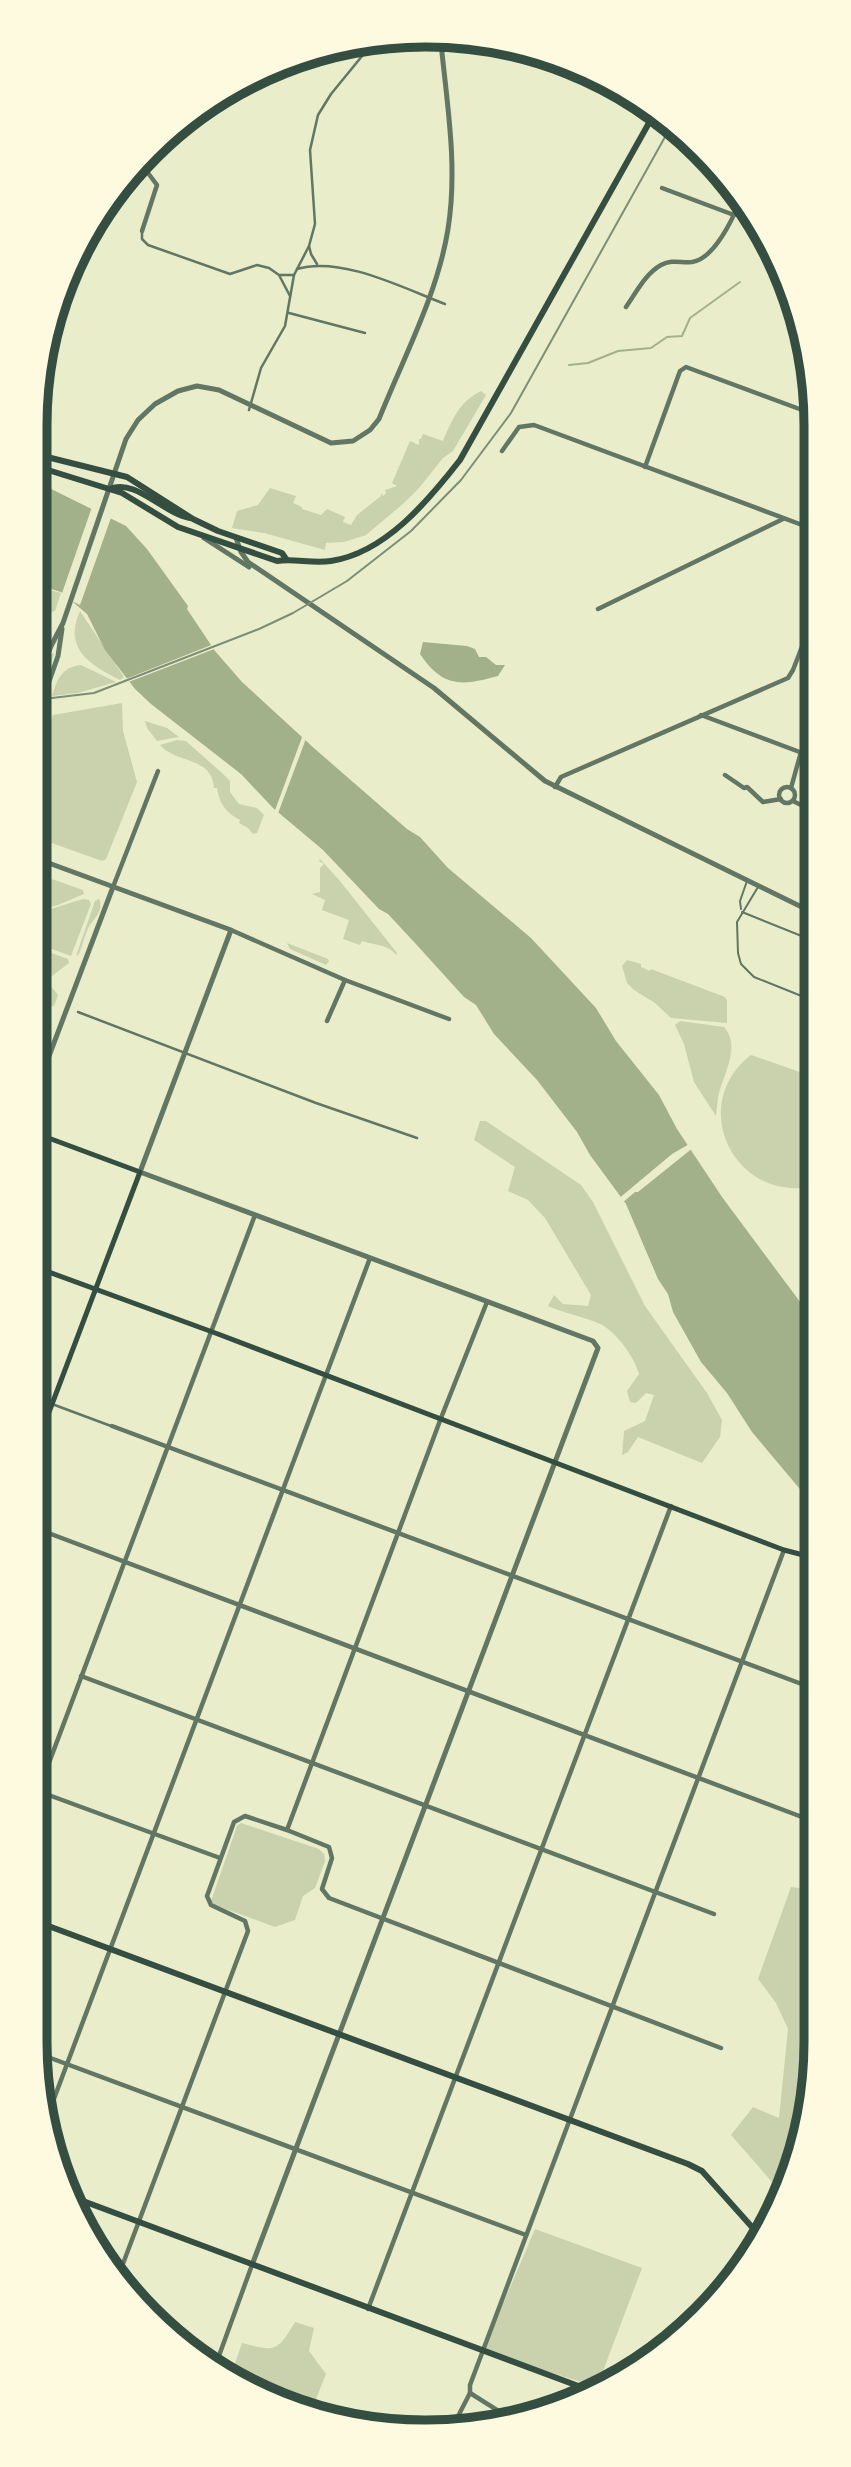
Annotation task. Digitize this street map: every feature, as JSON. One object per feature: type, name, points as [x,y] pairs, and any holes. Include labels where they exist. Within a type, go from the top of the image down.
[{"type":"main road","points":[[47,470],[110,489],[130,497],[178,527],[277,561],[286,559],[319,563],[359,553],[394,530],[442,483],[472,441],[650,121]]},
{"type":"main road","points":[[47,457],[138,482],[193,519]]},
{"type":"main road","points":[[110,489],[118,485],[132,488],[167,510],[282,553],[286,559]]},
{"type":"main road","points":[[47,1137],[140,1172],[47,1417]]},
{"type":"main road","points":[[47,1272],[804,1555]]},
{"type":"main road","points":[[47,1925],[697,2168],[754,2229]]},
{"type":"main road","points":[[82,2201],[580,2387]]},
{"type":"street","points":[[47,656],[63,623],[126,439],[138,420],[166,397],[191,387],[205,386],[219,390],[323,441],[340,444],[363,436],[379,419],[428,298],[446,240],[452,187],[450,113],[442,48]]},
{"type":"street","points":[[250,407],[261,368],[282,332],[289,313],[296,270],[309,246],[315,224],[310,150],[314,125],[331,94],[364,52]]},
{"type":"street","points":[[146,171],[157,185],[142,231],[142,239],[148,245],[230,274],[257,265],[269,268],[279,275],[290,296]]},
{"type":"street","points":[[662,188],[734,215]]},
{"type":"street","points":[[626,307],[652,271],[674,261],[701,260],[711,252],[736,210]]},
{"type":"street","points":[[309,246],[317,264]]},
{"type":"street","points":[[296,270],[317,264],[367,274],[445,304]]},
{"type":"street","points":[[279,275],[295,275]]},
{"type":"street","points":[[289,313],[365,333]]},
{"type":"street","points":[[645,467],[680,371],[687,367],[803,410]]},
{"type":"street","points":[[502,451],[519,427],[529,425],[804,526]]},
{"type":"street","points":[[598,609],[784,519]]},
{"type":"street","points":[[199,534],[265,575]]},
{"type":"street","points":[[236,538],[248,562],[412,673],[525,766],[555,787],[804,909]]},
{"type":"street","points":[[47,687],[58,656],[63,623]]},
{"type":"street","points":[[555,787],[561,776],[788,678],[804,642]]},
{"type":"street","points":[[700,715],[804,753]]},
{"type":"street","points":[[793,801],[795,794],[791,788],[801,752]]},
{"type":"street","points":[[47,1061],[158,771]]},
{"type":"street","points":[[725,775],[744,788],[747,787],[763,802],[781,799],[804,806]]},
{"type":"street","points":[[781,799],[782,790],[791,788]]},
{"type":"street","points":[[47,862],[231,930],[345,980],[449,1019]]},
{"type":"street","points":[[218,2358],[598,1348],[593,1341],[140,1172],[231,930]]},
{"type":"street","points":[[327,1021],[345,980]]},
{"type":"street","points":[[78,1012],[319,1104],[417,1138]]},
{"type":"street","points":[[47,1765],[255,1215]]},
{"type":"street","points":[[52,2103],[370,1258]]},
{"type":"street","points":[[287,1830],[440,1418],[487,1302]]},
{"type":"street","points":[[47,1402],[804,1685]]},
{"type":"street","points":[[368,2309],[671,1505]]},
{"type":"street","points":[[47,1533],[804,1817]]},
{"type":"street","points":[[457,2418],[470,2393],[470,2385],[784,1549]]},
{"type":"street","points":[[81,1676],[714,1914]]},
{"type":"street","points":[[47,1795],[220,1858]]},
{"type":"street","points":[[122,2267],[248,1931],[247,1924],[241,1918],[215,1908],[208,1901],[208,1890],[220,1858],[234,1822],[240,1817],[250,1817],[325,1844],[331,1851],[332,1858],[322,1889],[326,1896],[721,2048]]},
{"type":"street","points":[[48,2057],[526,2235]]},
{"type":"street","points":[[470,2393],[499,2412]]},
{"type":"lane","points":[[741,912],[740,901],[747,880]]},
{"type":"lane","points":[[758,886],[737,922],[738,953],[745,971],[804,997]]},
{"type":"lane","points":[[741,912],[804,937]]},
{"type":"shaded area","points":[[481,391],[486,395],[453,451],[443,458],[404,503],[366,535],[344,542],[326,543],[325,550],[264,533],[232,528],[237,511],[258,505],[270,488],[296,496],[293,503],[302,509],[321,515],[327,509],[345,517],[343,522],[351,525],[357,515],[381,496],[381,493],[383,496],[385,490],[397,486],[392,483],[410,441],[419,445],[423,434],[443,441],[462,406]]},
{"type":"shaded area","points":[[47,487],[126,526],[147,549],[188,606],[187,609],[215,651],[242,682],[315,749],[407,829],[420,837],[448,868],[531,938],[596,1008],[616,1041],[659,1095],[677,1129],[722,1197],[804,1307],[804,1494],[752,1432],[727,1393],[701,1362],[673,1312],[668,1294],[658,1279],[626,1204],[590,1155],[577,1132],[537,1080],[494,1034],[476,1005],[464,997],[388,914],[379,909],[323,850],[273,808],[241,774],[135,689],[105,650],[87,614],[61,592],[47,588]]},
{"type":"shaded area","points":[[47,589],[61,593],[55,611],[47,611]]},
{"type":"shaded area","points":[[80,611],[124,677],[120,680],[90,662],[77,646],[76,624]]},
{"type":"shaded area","points":[[423,642],[467,646],[475,649],[479,657],[486,657],[496,665],[505,665],[498,676],[474,682],[454,682],[445,679],[428,665],[420,654]]},
{"type":"shaded area","points":[[52,653],[54,654],[47,676],[47,665]]},
{"type":"shaded area","points":[[81,665],[116,682],[78,693],[52,696],[61,675],[69,668]]},
{"type":"shaded area","points":[[122,703],[123,731],[137,782],[106,859],[102,861],[47,841],[47,732],[53,715]]},
{"type":"shaded area","points":[[145,721],[167,728],[179,737],[157,741]]},
{"type":"shaded area","points":[[177,740],[186,741],[230,781],[230,792],[239,804],[257,808],[264,815],[257,833],[253,834],[239,823],[240,820],[224,807],[207,770],[160,745]]},
{"type":"shaded area","points":[[320,859],[397,953],[396,955],[380,945],[362,941],[360,945],[343,939],[349,920],[322,910],[325,900],[312,894],[320,892],[320,868],[324,864]]},
{"type":"shaded area","points":[[47,877],[83,890],[84,894],[47,908]]},
{"type":"shaded area","points":[[83,899],[89,900],[91,904],[71,956],[47,947],[47,910]]},
{"type":"shaded area","points":[[99,899],[100,910],[88,928],[76,956],[95,901]]},
{"type":"shaded area","points":[[287,943],[329,961],[326,965],[290,949]]},
{"type":"shaded area","points":[[47,951],[68,959],[69,963],[48,979],[47,971],[52,957],[47,955]]},
{"type":"shaded area","points":[[627,960],[641,964],[641,967],[650,971],[651,969],[725,997],[727,1023],[671,1018],[627,983],[622,966]]},
{"type":"shaded area","points":[[49,984],[58,995],[54,1006],[47,1007]]},
{"type":"shaded area","points":[[680,1021],[724,1027],[729,1034],[731,1051],[719,1093],[716,1116],[694,1082],[684,1044],[675,1025]]},
{"type":"shaded area","points":[[751,1055],[804,1074],[804,1187],[786,1188],[762,1180],[742,1166],[728,1146],[722,1123],[722,1099],[732,1076]]},
{"type":"shaded area","points":[[480,1121],[486,1121],[581,1185],[593,1202],[645,1306],[707,1393],[722,1420],[720,1437],[702,1463],[638,1437],[628,1452],[622,1455],[624,1431],[645,1421],[654,1395],[646,1393],[636,1403],[630,1402],[627,1391],[639,1374],[625,1347],[610,1330],[593,1321],[548,1306],[554,1295],[563,1304],[588,1306],[591,1295],[545,1218],[528,1200],[508,1191],[515,1167],[474,1140]]},
{"type":"shaded area","points":[[241,1823],[319,1849],[324,1854],[325,1861],[315,1888],[303,1896],[295,1920],[275,1927],[215,1905],[211,1901],[237,1826]]},
{"type":"shaded area","points":[[791,1887],[804,1889],[804,2042],[801,2091],[791,2139],[776,2185],[731,2135],[753,2107],[779,2118],[788,2029],[776,2003],[758,1979]]},
{"type":"shaded area","points":[[535,2229],[642,2268],[601,2377],[593,2381],[587,2384],[483,2351]]},
{"type":"shaded area","points":[[295,2322],[314,2328],[309,2351],[326,2374],[314,2403],[258,2381],[234,2368],[242,2343],[269,2348],[284,2339]]},
{"type":"pier","points":[[92,507],[112,515],[80,605],[61,596]]},
{"type":"pier","points":[[214,644],[217,648],[126,683],[123,680]]},
{"type":"pier","points":[[304,732],[307,736],[277,816],[274,813]]},
{"type":"pier","points":[[691,1143],[694,1147],[638,1192],[621,1204],[617,1200],[672,1154]]},
{"type":"waterway","points":[[569,365],[588,363],[618,351],[651,348],[667,337],[682,336],[690,318],[740,282]]},
{"type":"railway","points":[[47,699],[94,693],[259,629],[293,613],[347,581],[411,531],[461,480],[511,413],[667,134]]}]
